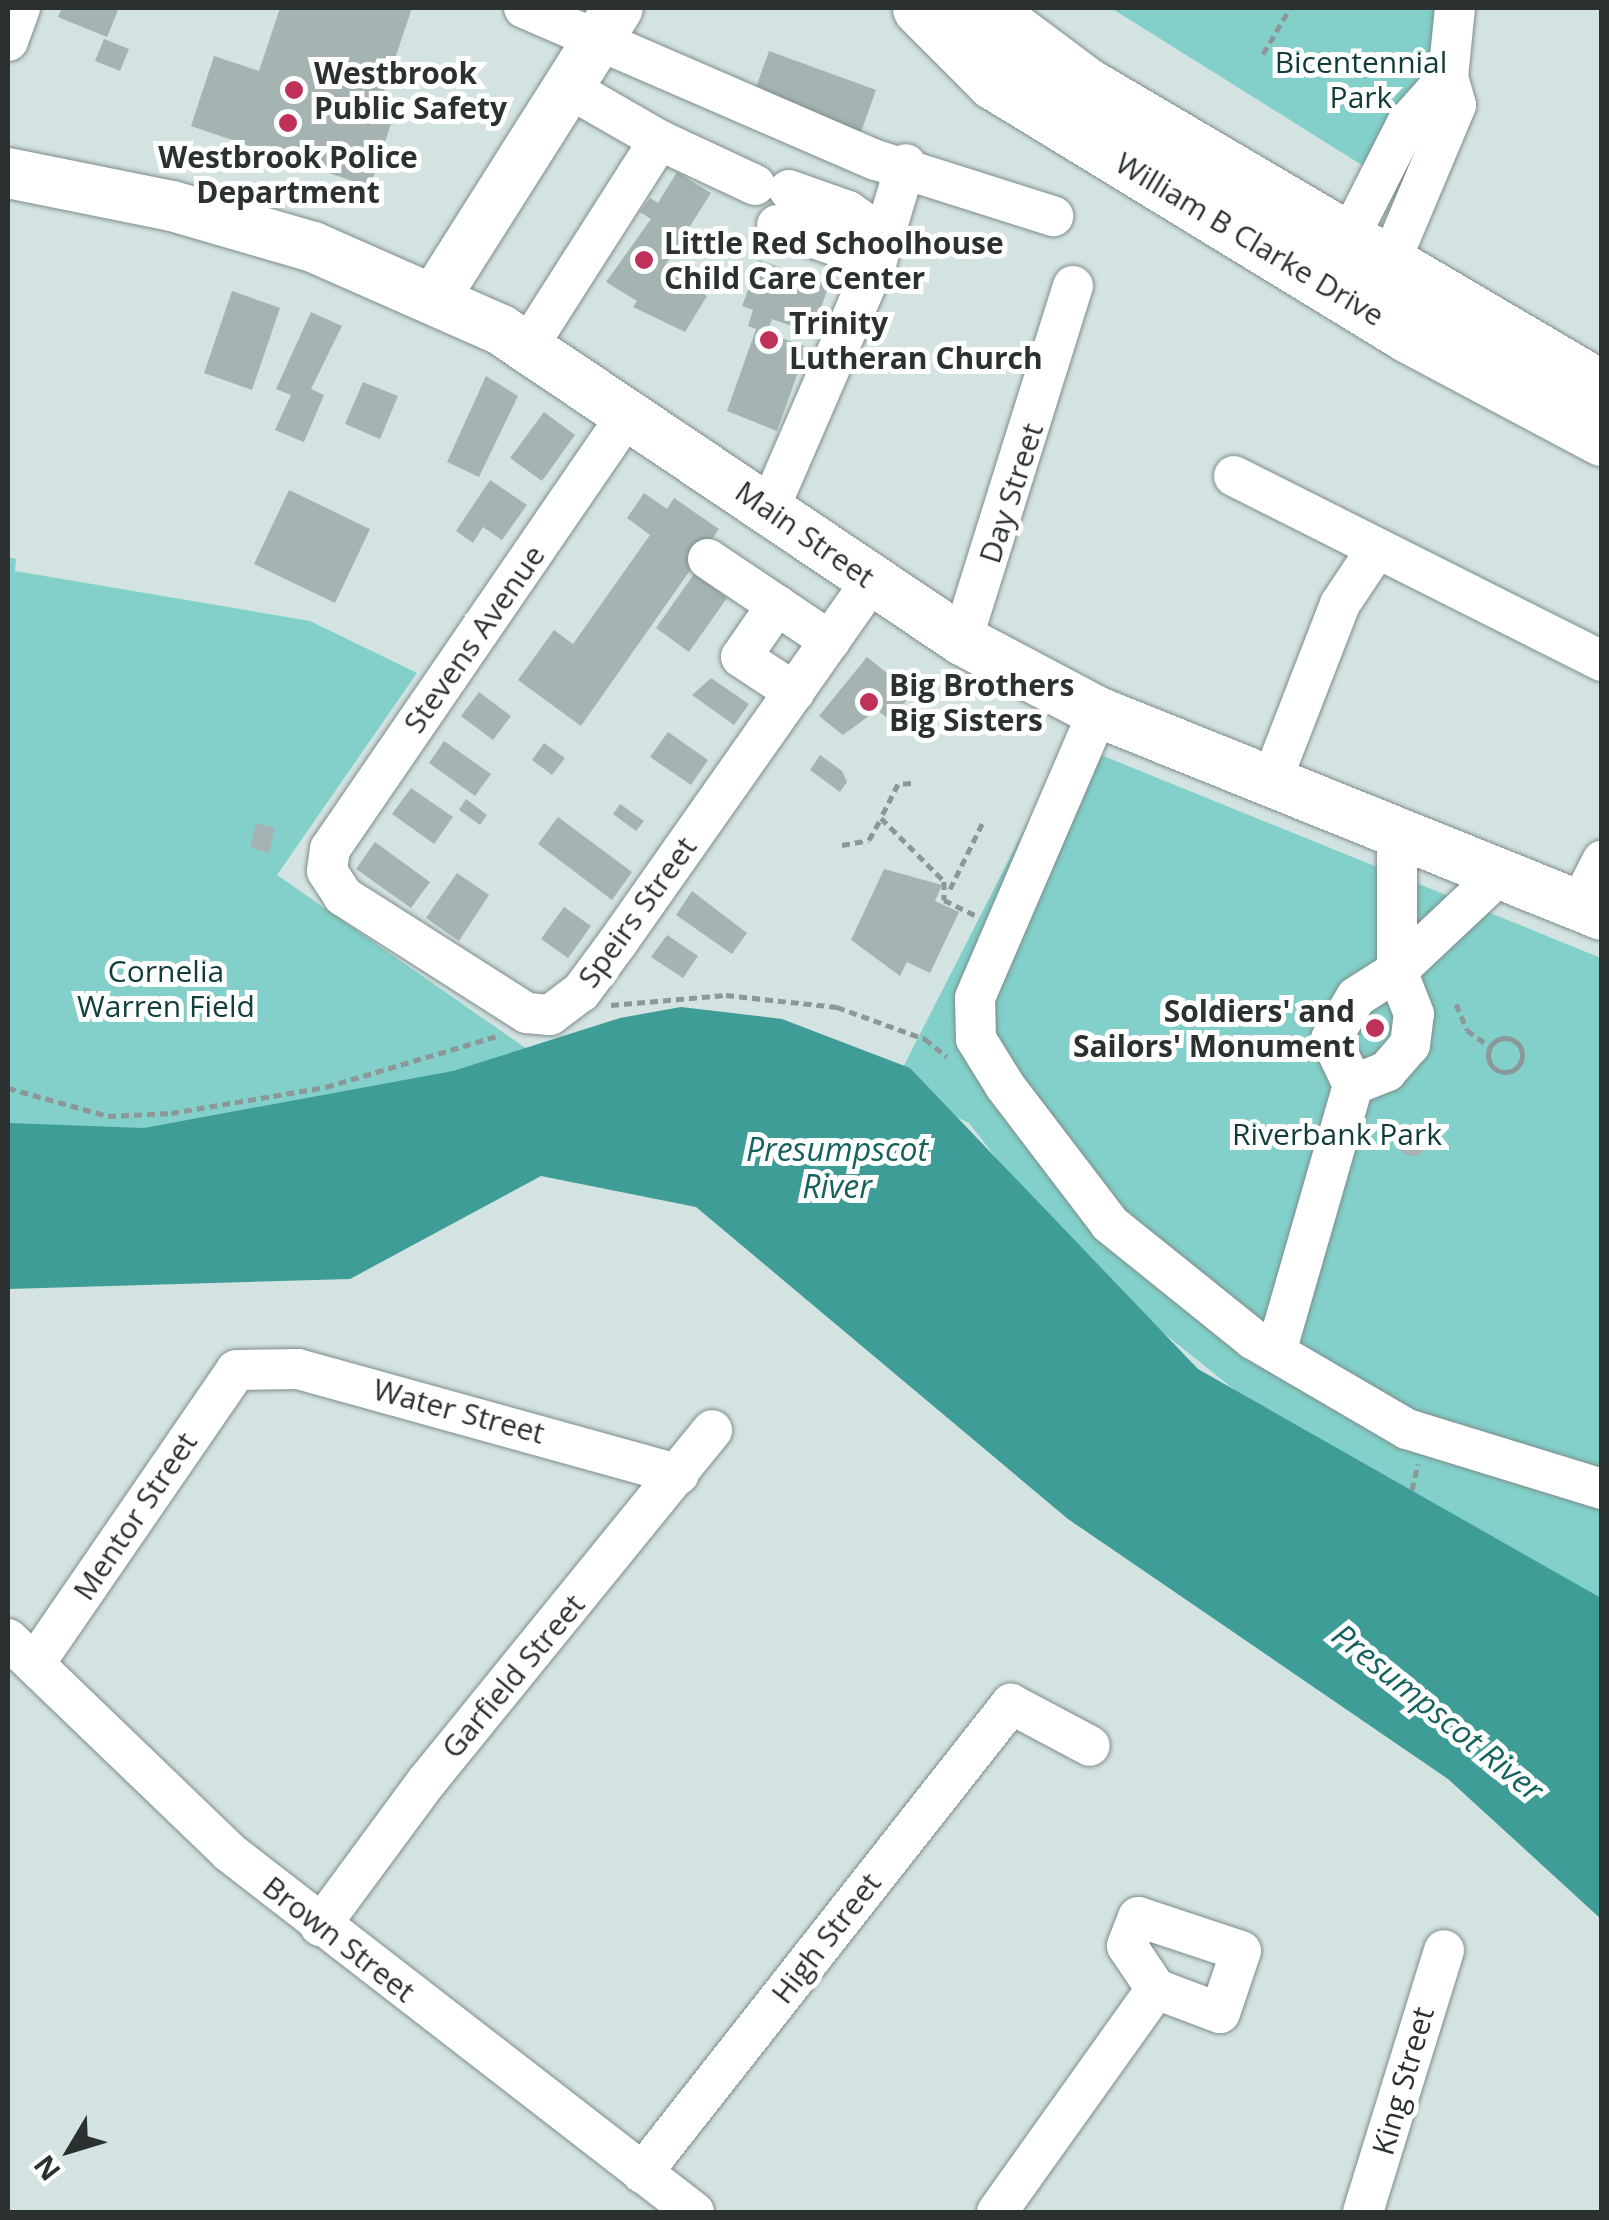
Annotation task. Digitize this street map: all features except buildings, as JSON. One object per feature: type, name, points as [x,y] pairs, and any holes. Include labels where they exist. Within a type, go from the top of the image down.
[{"type":"highway","name":"William B Clarke Drive","points":[[920,8],[994,82],[1357,276],[1602,388]]},
{"type":"highway","name":"William B Clarke Drive","points":[[983,8],[1357,276],[1602,438]]},
{"type":"main road","points":[[434,299],[606,23]]},
{"type":"main road","name":"Main Street","points":[[8,173],[172,206],[313,247],[434,299],[528,346],[630,410],[962,640],[1098,712],[1590,911]]},
{"type":"street","points":[[8,40],[20,8]]},
{"type":"street","points":[[524,8],[606,23],[876,160],[906,164],[1052,216]]},
{"type":"street","points":[[1357,276],[1456,105],[1448,77],[1455,8]]},
{"type":"street","points":[[565,86],[774,200],[881,249]]},
{"type":"street","points":[[528,346],[659,140]]},
{"type":"street","points":[[769,509],[881,249],[906,164]]},
{"type":"street","name":"Day Street","points":[[962,640],[1073,286]]},
{"type":"street","name":"Stevens Avenue","points":[[550,1015],[526,1012],[343,896],[327,872],[330,849],[630,410]]},
{"type":"street","points":[[1234,476],[1374,553],[1602,661]]},
{"type":"street","points":[[1271,782],[1340,604],[1374,553]]},
{"type":"street","points":[[708,559],[830,640]]},
{"type":"street","name":"Speirs Street","points":[[550,1015],[581,992],[872,580]]},
{"type":"street","points":[[776,605],[740,657],[794,692]]},
{"type":"street","points":[[1098,712],[975,998],[976,1039],[1110,1224],[1276,1352],[1407,1429],[1602,1490]]},
{"type":"street","points":[[1353,1085],[1387,1071],[1410,1045],[1414,1014],[1397,971],[1397,833]]},
{"type":"street","points":[[1590,911],[1602,862]]},
{"type":"street","points":[[1276,1352],[1353,1085],[1331,1039],[1356,996],[1397,971],[1500,874]]},
{"type":"street","name":"Water Street","points":[[236,1370],[298,1369],[680,1475]]},
{"type":"street","name":"Mentor Street","points":[[21,1651],[236,1370]]},
{"type":"street","name":"Garfield Street","points":[[320,1926],[427,1780],[680,1475],[712,1430]]},
{"type":"street","name":"Brown Street","points":[[21,1651],[173,1802],[320,1926],[694,2212]]},
{"type":"street","name":"High Street","points":[[642,2174],[1011,1704],[1090,1746]]},
{"type":"street","name":"King Street","points":[[1363,2212],[1444,1950]]},
{"type":"street","points":[[997,2212],[1146,2005]]},
{"type":"path","points":[[1263,54],[1290,8]]},
{"type":"path","points":[[842,845],[869,840],[898,784],[911,784]]},
{"type":"path","points":[[881,818],[950,890]]},
{"type":"path","points":[[944,900],[984,820]]},
{"type":"path","points":[[8,1088],[108,1116],[171,1113],[326,1087],[550,1015],[726,996],[837,1007],[925,1039],[955,1063]]},
{"type":"path","points":[[1456,1004],[1467,1030],[1489,1046],[1494,1070],[1518,1068],[1522,1053],[1513,1039],[1489,1046]]},
{"type":"path","points":[[1412,1490],[1420,1459]]},
{"type":"green space","name":"Bicentennial Park","points":[[1111,8],[1435,8],[1430,206],[1357,162]]},
{"type":"green space","name":"Cornelia Warren Field","points":[[8,557],[16,559],[15,571],[310,621],[417,673],[277,875],[530,1051],[403,1110],[8,1138]]},
{"type":"green space","name":"Riverbank Park","points":[[1069,742],[1601,958],[1601,1611],[1262,1412],[1079,1265],[969,1123],[893,1087]]},
{"type":"water","name":"Presumpscot River","points":[[681,1007],[782,1019],[910,1068],[1198,1369],[1601,1598],[1601,1919],[1448,1779],[1068,1519],[696,1207],[541,1176],[350,1279],[8,1289],[8,1123],[144,1128],[453,1071],[620,1018]]},
{"type":"place","name":"Westbrook Public Safety","points":[[294,90]]},
{"type":"place","name":"Westbrook Police Department","points":[[288,123]]},
{"type":"place","name":"Little Red Schoolhouse Child Care Center","points":[[644,260]]},
{"type":"place","name":"Trinity Lutheran Church","points":[[769,340]]},
{"type":"place","name":"Big Brothers Big Sisters","points":[[869,702]]},
{"type":"place","name":"Soldiers' and Sailors' Monument","points":[[1375,1028]]}]
